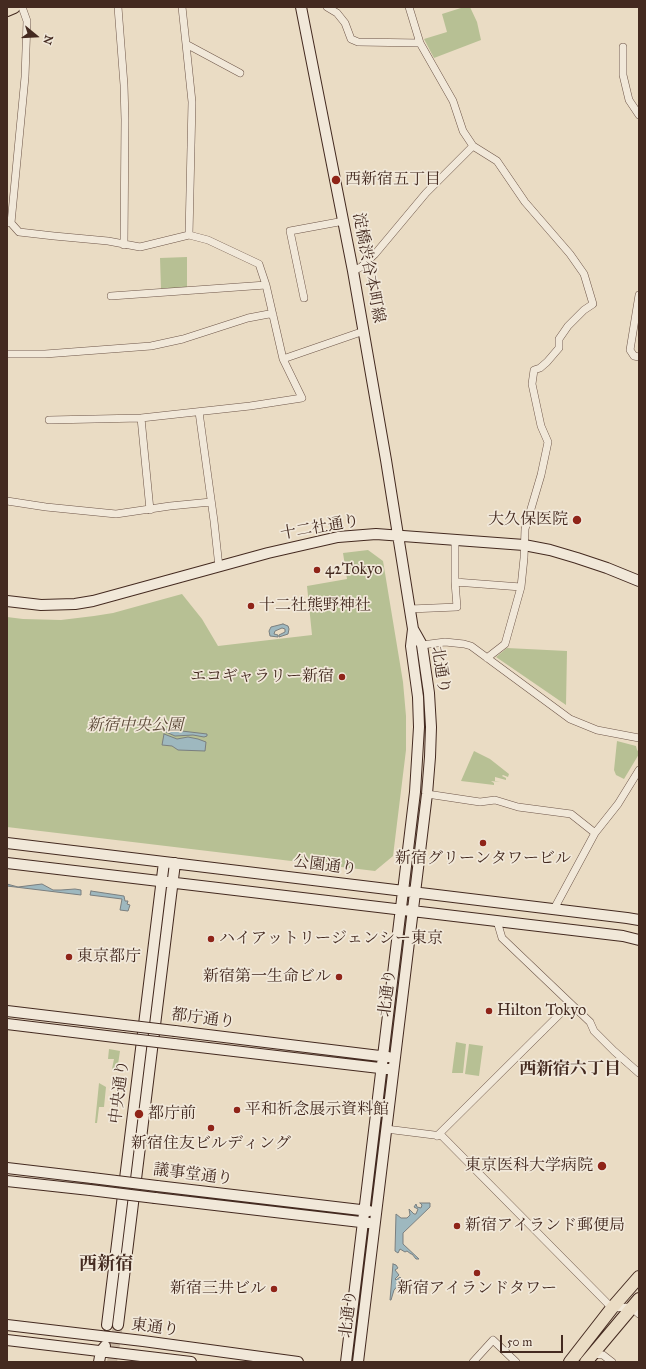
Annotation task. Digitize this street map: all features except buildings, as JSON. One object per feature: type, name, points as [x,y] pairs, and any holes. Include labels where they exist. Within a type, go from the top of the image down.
[{"type":"main road","points":[[7,10],[14,7]]},
{"type":"main road","name":"淀橋渋谷本町線","points":[[301,7],[344,221],[398,535]]},
{"type":"main road","name":"十二社通り","points":[[7,601],[41,605],[75,604],[87,602],[268,553],[338,537],[376,534],[524,545],[550,550],[577,558],[639,581]]},
{"type":"main road","name":"北通り","points":[[346,1362],[418,756],[418,697],[411,646],[413,629],[398,535]]},
{"type":"main road","name":"北通り","points":[[358,1362],[427,794],[431,727],[429,693],[422,645],[413,629]]},
{"type":"main road","name":"公園通り","points":[[7,843],[639,920]]},
{"type":"main road","name":"中央通り","points":[[107,1325],[164,862]]},
{"type":"main road","points":[[7,863],[623,936],[639,940]]},
{"type":"main road","name":"中央通り","points":[[118,1325],[175,863]]},
{"type":"main road","name":"都庁通り","points":[[7,1011],[395,1057]]},
{"type":"main road","name":"都庁通り","points":[[7,1024],[394,1070]]},
{"type":"main road","name":"議事堂通り","points":[[7,1168],[376,1212]]},
{"type":"main road","name":"議事堂通り","points":[[7,1181],[375,1224]]},
{"type":"main road","points":[[570,1362],[612,1308],[639,1277]]},
{"type":"main road","points":[[590,1358],[636,1307]]},
{"type":"main road","name":"東通り","points":[[7,1325],[298,1362]]},
{"type":"main road","points":[[99,1362],[101,1351],[114,1338]]},
{"type":"main road","points":[[114,1338],[119,1358]]},
{"type":"main road","name":"東通り","points":[[7,1340],[101,1351],[119,1358],[191,1362]]},
{"type":"street","points":[[22,7],[27,21],[25,77],[9,223],[19,232],[108,241],[140,247],[189,235],[208,240],[259,264],[266,285],[283,359],[302,398],[142,418],[49,420]]},
{"type":"street","points":[[118,7],[125,120],[124,245]]},
{"type":"street","points":[[182,7],[192,102],[189,235]]},
{"type":"street","points":[[327,7],[337,14],[345,23],[351,40],[358,42],[420,43]]},
{"type":"street","points":[[409,7],[420,43],[453,101],[463,131],[473,146],[497,161],[525,202],[570,254],[584,274],[593,304],[584,310],[568,326],[559,339],[559,348],[547,362],[540,368],[534,370],[532,384],[541,426],[548,442],[525,529],[521,587],[505,644],[487,658]]},
{"type":"street","points":[[186,44],[240,73]]},
{"type":"street","points":[[623,47],[623,75],[629,100],[639,115]]},
{"type":"street","points":[[353,271],[361,267],[376,254],[426,193],[473,146]]},
{"type":"street","points":[[304,298],[290,231],[344,221]]},
{"type":"street","points":[[111,296],[266,285]]},
{"type":"street","points":[[639,295],[630,350],[634,356],[639,356]]},
{"type":"street","points":[[7,354],[45,354],[151,346],[183,339],[248,318],[269,314],[273,315]]},
{"type":"street","points":[[283,359],[364,331]]},
{"type":"street","points":[[199,412],[219,567]]},
{"type":"street","points":[[142,418],[150,510]]},
{"type":"street","points":[[7,501],[46,507],[116,514],[211,502]]},
{"type":"street","points":[[410,609],[457,607],[455,582],[455,539]]},
{"type":"street","points":[[455,582],[521,587]]},
{"type":"street","points":[[422,645],[445,642],[471,646],[570,718],[597,730],[639,738]]},
{"type":"street","points":[[554,909],[595,833],[618,804],[639,770]]},
{"type":"street","points":[[427,794],[480,802],[495,800],[518,807],[571,814],[595,833]]},
{"type":"street","points":[[497,922],[502,938],[590,1022],[594,1031],[639,1073]]},
{"type":"street","points":[[437,1136],[570,1004]]},
{"type":"street","points":[[386,1129],[442,1136],[612,1308],[636,1307]]},
{"type":"street","points":[[472,1362],[493,1340],[516,1362]]},
{"type":"street","points":[[590,1358],[603,1355],[612,1362]]},
{"type":"green space","points":[[464,7],[470,7],[477,22],[481,40],[434,58],[424,39],[447,32],[442,14]]},
{"type":"green space","points":[[187,257],[187,288],[161,289],[160,258]]},
{"type":"green space","name":"新宿中央公園","points":[[368,550],[383,561],[403,682],[406,716],[406,750],[393,856],[375,871],[7,827],[7,617],[61,620],[94,616],[113,613],[182,594],[202,619],[218,646],[312,635],[307,586],[347,579],[343,553]]},
{"type":"green space","points":[[507,648],[567,651],[566,705],[496,657]]},
{"type":"green space","points":[[617,741],[636,746],[639,752],[624,779],[616,775],[614,770]]},
{"type":"green space","points":[[474,751],[490,759],[509,774],[508,777],[502,776],[506,778],[506,780],[495,777],[495,781],[500,782],[491,781],[494,785],[461,781]]},
{"type":"green space","points":[[456,1042],[466,1044],[463,1073],[452,1073]]},
{"type":"green space","points":[[469,1044],[483,1046],[479,1076],[465,1074]]},
{"type":"green space","points":[[109,1049],[120,1051],[117,1071],[112,1069],[114,1059],[108,1059]]},
{"type":"green space","points":[[99,1083],[106,1087],[104,1107],[99,1107],[97,1123],[95,1123]]},
{"type":"water","points":[[283,624],[288,626],[288,634],[279,637],[279,635],[285,632],[285,629],[282,628],[275,631],[274,634],[278,635],[278,637],[270,636],[269,631],[271,627]]},
{"type":"water","points":[[165,729],[207,734],[207,736],[175,736],[166,732]]},
{"type":"water","points":[[164,734],[177,739],[188,737],[206,742],[205,751],[178,750],[172,746],[162,745]]},
{"type":"water","points":[[7,884],[18,887],[42,884],[53,890],[81,890],[81,895],[7,886]]},
{"type":"water","points":[[91,891],[124,896],[125,901],[128,901],[127,904],[130,905],[128,911],[120,910],[122,899],[90,895]]},
{"type":"water","points":[[420,1203],[430,1203],[430,1207],[403,1233],[403,1244],[419,1259],[416,1259],[407,1251],[405,1252],[400,1249],[398,1253],[395,1251],[396,1214],[401,1218],[407,1218],[410,1215],[409,1209],[416,1214],[418,1209],[414,1207],[416,1204],[417,1207],[421,1208],[422,1205]]},
{"type":"water","points":[[393,1264],[398,1268],[395,1270],[399,1275],[395,1279],[396,1280],[400,1277],[403,1280],[394,1290],[390,1300]]},
{"type":"tunnel","points":[[112,1362],[118,1325]]},
{"type":"place","name":"西新宿五丁目","points":[[336,180]]},
{"type":"place","name":"大久保医院","points":[[577,520]]},
{"type":"place","name":"42Tokyo","points":[[317,570]]},
{"type":"place","name":"十二社熊野神社","points":[[251,606]]},
{"type":"place","name":"エコギャラリー新宿","points":[[342,677]]},
{"type":"place","name":"新宿グリーンタワービル","points":[[483,843]]},
{"type":"place","name":"ハイアットリージェンシー東京","points":[[211,939]]},
{"type":"place","name":"東京都庁","points":[[69,957]]},
{"type":"place","name":"新宿第一生命ビル","points":[[339,977]]},
{"type":"place","name":"Hilton Tokyo","points":[[489,1011]]},
{"type":"place","name":"平和祈念展示資料館","points":[[237,1110]]},
{"type":"place","name":"都庁前","points":[[139,1114]]},
{"type":"place","name":"新宿住友ビルディング","points":[[211,1128]]},
{"type":"place","name":"東京医科大学病院","points":[[602,1166]]},
{"type":"place","name":"新宿アイランド郵便局","points":[[457,1226]]},
{"type":"place","name":"新宿アイランドタワー","points":[[477,1273]]},
{"type":"place","name":"新宿三井ビル","points":[[274,1289]]},
{"type":"district","name":"西新宿六丁目","points":[[570,1070]]},
{"type":"district","name":"西新宿","points":[[106,1265]]}]
